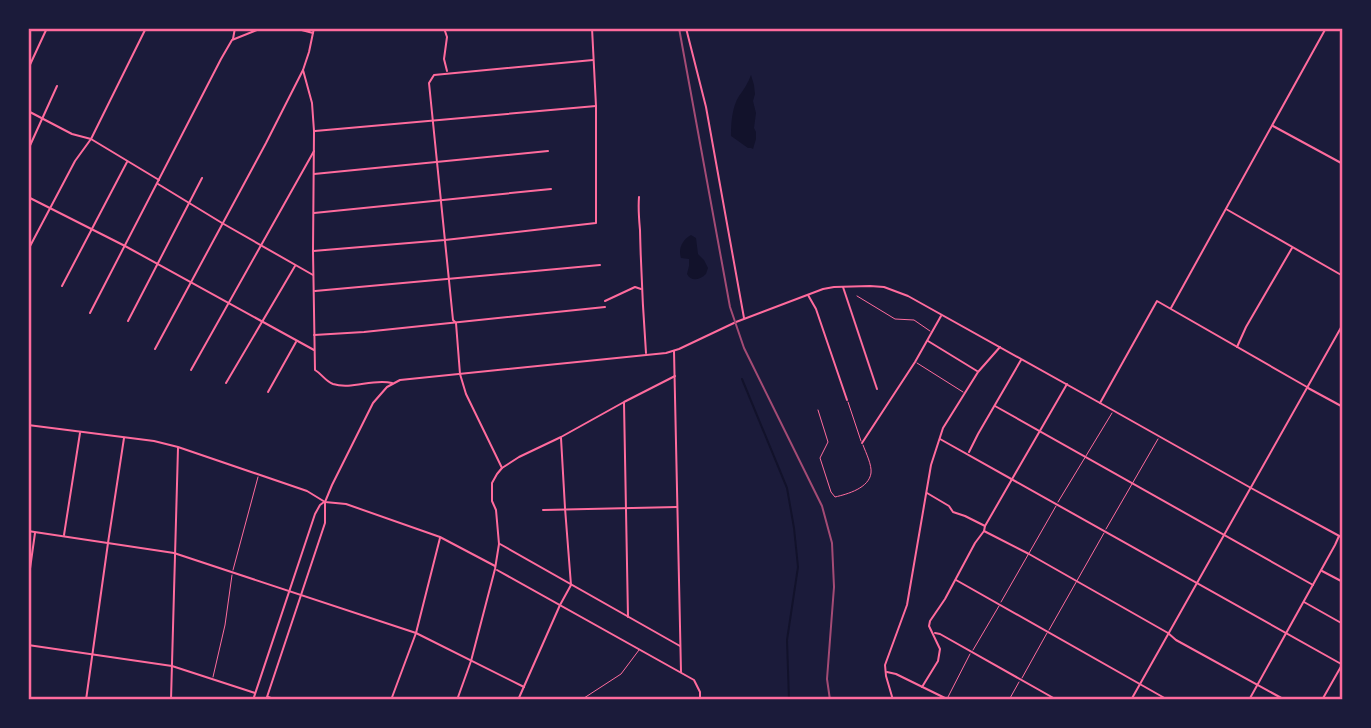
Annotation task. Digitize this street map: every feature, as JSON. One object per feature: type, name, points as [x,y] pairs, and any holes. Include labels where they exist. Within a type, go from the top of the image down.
[{"type":"street","points":[[28,69],[47,28]]},
{"type":"street","points":[[28,250],[75,161],[91,139],[146,28]]},
{"type":"street","points":[[90,313],[232,40],[235,28]]},
{"type":"street","points":[[251,28],[258,30]]},
{"type":"street","points":[[232,40],[262,28]]},
{"type":"street","points":[[294,28],[313,33]]},
{"type":"street","points":[[155,349],[303,70],[314,28]]},
{"type":"street","points":[[444,28],[447,37],[444,60],[447,74]]},
{"type":"street","points":[[313,251],[596,223],[596,106],[592,28]]},
{"type":"street","points":[[686,28],[705,107],[744,318]]},
{"type":"street","points":[[1170,309],[1326,28]]},
{"type":"street","points":[[502,468],[466,394],[460,374],[429,83],[434,75],[593,60]]},
{"type":"street","points":[[303,70],[312,103],[314,131],[315,370],[335,384],[384,381],[394,384]]},
{"type":"street","points":[[28,150],[57,86]]},
{"type":"street","points":[[314,131],[596,106]]},
{"type":"street","points":[[28,111],[72,134],[91,139],[128,161],[189,204],[313,275]]},
{"type":"street","points":[[1272,125],[1343,164]]},
{"type":"street","points":[[191,370],[314,150]]},
{"type":"street","points":[[314,174],[548,151]]},
{"type":"street","points":[[62,286],[128,161]]},
{"type":"street","points":[[128,321],[202,178]]},
{"type":"street","points":[[313,213],[551,189]]},
{"type":"street","points":[[28,197],[125,246],[314,350]]},
{"type":"street","points":[[639,197],[639,259],[646,355]]},
{"type":"street","points":[[1225,209],[1343,276]]},
{"type":"street","points":[[1237,347],[1293,247]]},
{"type":"street","points":[[226,383],[295,265]]},
{"type":"street","points":[[313,291],[600,265]]},
{"type":"street","points":[[843,286],[877,389]]},
{"type":"street","points":[[605,301],[635,287],[642,289]]},
{"type":"street","points":[[277,700],[267,698],[325,523],[325,502],[373,403],[387,387],[400,380],[674,350],[744,318],[807,294],[834,287],[884,287],[908,296],[1343,538]]},
{"type":"street","points":[[807,294],[816,309],[847,400]]},
{"type":"street","points":[[1100,403],[1157,301],[1343,407]]},
{"type":"street","points":[[314,335],[605,307]]},
{"type":"street","points":[[862,443],[943,314]]},
{"type":"street","points":[[1131,700],[1343,324]]},
{"type":"street","points":[[268,392],[297,341]]},
{"type":"street","points":[[927,341],[978,372]]},
{"type":"street","points":[[893,700],[885,665],[907,605],[931,465],[943,428],[978,372],[1000,347]]},
{"type":"street","points":[[674,350],[681,672]]},
{"type":"street","points":[[968,454],[1022,359]]},
{"type":"street","points":[[457,700],[471,661],[495,568],[499,544],[492,483],[502,468],[675,376]]},
{"type":"street","points":[[922,687],[938,661],[940,649],[929,626],[930,621],[1067,384]]},
{"type":"street","points":[[624,402],[628,617]]},
{"type":"street","points":[[995,405],[1313,585]]},
{"type":"street","points":[[28,426],[125,437],[178,447],[307,491],[325,502],[346,504],[440,537],[694,680],[700,692],[700,700]]},
{"type":"street","points":[[64,536],[80,431]]},
{"type":"street","points":[[86,700],[125,437]]},
{"type":"street","points":[[517,700],[571,584],[561,437]]},
{"type":"street","points":[[940,439],[1343,664],[1322,700]]},
{"type":"street","points":[[172,700],[178,447]]},
{"type":"street","points":[[926,493],[949,506],[953,512],[985,526]]},
{"type":"street","points":[[253,700],[317,509],[325,502]]},
{"type":"street","points":[[543,510],[678,507]]},
{"type":"street","points":[[28,531],[174,553],[416,633],[524,687]]},
{"type":"street","points":[[984,531],[1285,700]]},
{"type":"street","points":[[28,583],[36,532]]},
{"type":"street","points":[[1249,700],[1339,536]]},
{"type":"street","points":[[391,700],[416,633],[440,537]]},
{"type":"street","points":[[499,544],[680,646]]},
{"type":"street","points":[[1320,570],[1343,582]]},
{"type":"street","points":[[956,580],[1168,700]]},
{"type":"street","points":[[1303,601],[1343,624]]},
{"type":"street","points":[[934,633],[1057,700]]},
{"type":"street","points":[[28,645],[172,666],[256,693]]},
{"type":"street","points":[[886,672],[896,674],[948,699]]},
{"type":"lane","points":[[857,296],[895,318],[914,320],[932,332]]},
{"type":"lane","points":[[915,362],[965,393]]},
{"type":"lane","points":[[818,410],[828,442],[820,458],[835,497],[861,488],[872,471],[847,400]]},
{"type":"lane","points":[[948,699],[972,652],[1113,411]]},
{"type":"lane","points":[[1009,700],[1159,437]]},
{"type":"lane","points":[[212,679],[225,625],[232,573],[259,475]]},
{"type":"lane","points":[[581,700],[621,674],[639,650]]},
{"type":"shaded area","points":[[751,75],[756,113],[756,139],[753,149],[731,136],[735,105]]},
{"type":"shaded area","points":[[691,235],[696,238],[698,254],[708,268],[706,274],[696,279],[687,274],[689,259],[681,258],[680,255],[683,242]]},
{"type":"waterway","points":[[742,379],[787,488],[794,528],[798,567],[787,640],[789,700]]},
{"type":"railway","points":[[679,28],[730,307],[744,348],[822,506],[832,543],[834,587],[827,679],[830,700]]}]
